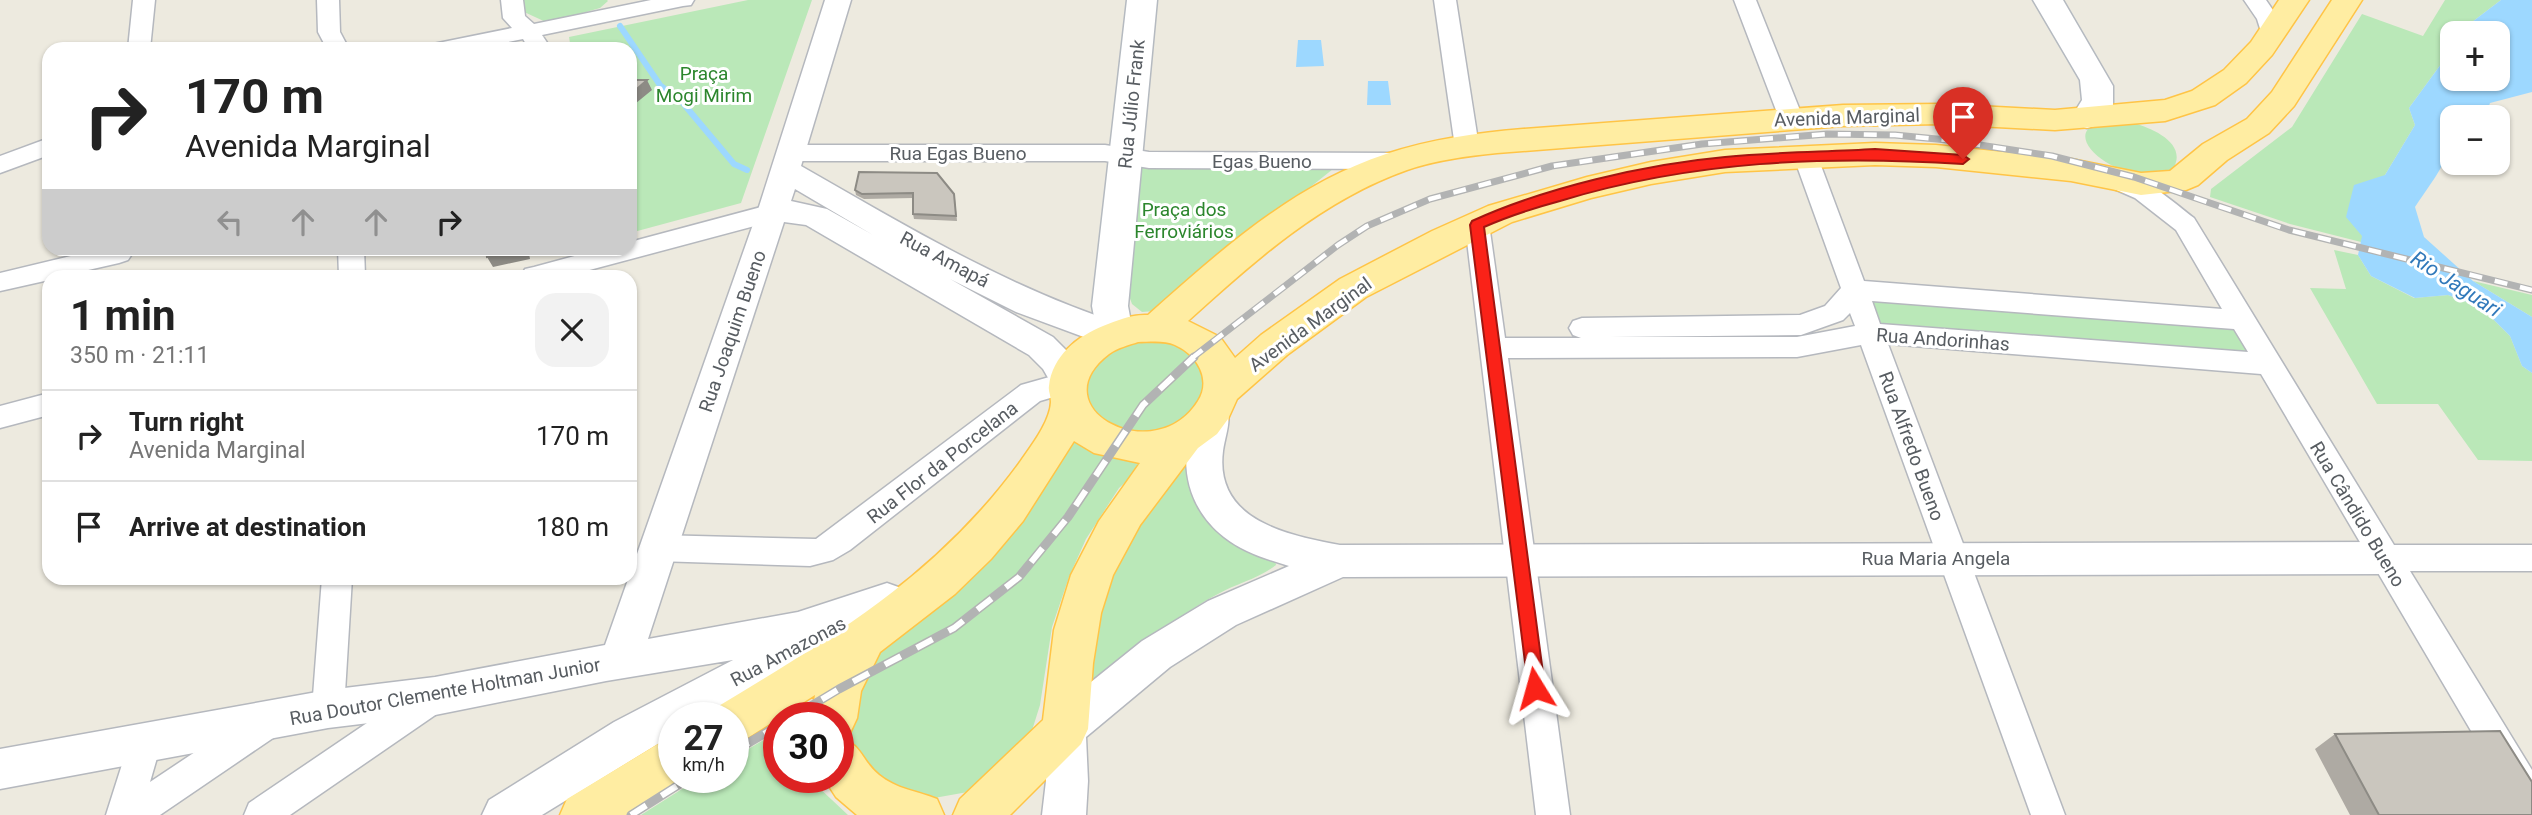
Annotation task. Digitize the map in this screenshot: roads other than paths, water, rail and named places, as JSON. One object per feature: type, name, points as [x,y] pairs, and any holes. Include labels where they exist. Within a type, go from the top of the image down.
[{"type":"main road","name":"Rua Júlio Frank","points":[[1114,334],[1110,306],[1142,0]]},
{"type":"main road","points":[[2048,0],[2096,80],[2101,94],[2098,106],[2080,128],[2080,139],[2085,152],[2114,179]]},
{"type":"main road","name":"Avenida Marginal","points":[[1157,328],[1253,243],[1301,207],[1353,179],[1398,161],[1467,146],[1791,118],[1924,114],[2057,120],[2113,113],[2139,115],[2187,105],[2216,90],[2246,69],[2272,36],[2294,0]]},
{"type":"main road","points":[[2186,177],[2215,152],[2258,126],[2283,99],[2347,0]]},
{"type":"main road","points":[[2096,80],[2124,107],[2184,139],[2193,152],[2193,164],[2186,177]]},
{"type":"main road","name":"Avenida Marginal","points":[[1065,729],[1069,663],[1084,596],[1104,548],[1136,499],[1206,414],[1274,345],[1353,288],[1477,225],[1500,214],[1562,195],[1651,173],[1725,161],[1805,155],[1936,156],[2070,170],[2141,184],[2174,182],[2186,177]]},
{"type":"main road","points":[[749,712],[863,642],[930,590],[1011,509],[1063,428],[1068,390],[1073,366],[1083,354],[1114,334],[1135,328],[1157,328],[1189,336],[1205,346],[1216,359],[1222,374],[1206,414],[1149,447],[1126,447],[1087,430],[1077,420],[1068,390]]},
{"type":"main road","points":[[837,702],[839,689],[863,642]]},
{"type":"main road","points":[[963,815],[977,815],[1065,729]]},
{"type":"main road","points":[[584,815],[658,769]]},
{"type":"main road","points":[[854,784],[861,792],[883,805],[920,815]]},
{"type":"street","points":[[140,42],[144,0]]},
{"type":"street","points":[[328,0],[329,32],[334,42]]},
{"type":"street","points":[[512,0],[514,18],[534,40]]},
{"type":"street","points":[[513,42],[534,40],[626,5],[683,0]]},
{"type":"street","name":"Rua Joaquim Bueno","points":[[620,661],[772,213],[838,0]]},
{"type":"street","points":[[1444,0],[1467,146]]},
{"type":"street","points":[[1745,0],[1791,118]]},
{"type":"street","points":[[2255,0],[2268,19],[2272,36]]},
{"type":"street","points":[[0,166],[42,149]]},
{"type":"street","name":"Rua Egas Bueno","points":[[788,162],[1105,153],[1126,156]]},
{"type":"street","name":"Rua Alfredo Bueno","points":[[1805,155],[2048,815]]},
{"type":"street","name":"Egas Bueno","points":[[1126,156],[1149,160],[1398,161]]},
{"type":"street","name":"Rua Amapá","points":[[788,162],[933,254],[1043,311],[1072,323],[1114,334]]},
{"type":"street","name":"Rua Cândido Bueno","points":[[2185,224],[2182,205],[2186,177]]},
{"type":"street","name":"Rua Cândido Bueno","points":[[2114,179],[2144,192],[2185,224],[2532,802]]},
{"type":"street","name":"Rua Amapá","points":[[772,213],[793,211],[816,217],[1041,346],[1055,360],[1068,390]]},
{"type":"street","points":[[637,243],[772,213]]},
{"type":"street","points":[[1477,225],[1518,560],[1553,815]]},
{"type":"street","points":[[545,270],[564,259]]},
{"type":"street","points":[[64,270],[118,260]]},
{"type":"street","points":[[0,282],[42,274]]},
{"type":"street","points":[[1491,339],[1801,325],[1835,313],[1855,290],[2242,320]]},
{"type":"street","name":"Rua Andorinhas","points":[[1491,339],[1797,347],[1871,333],[2268,364]]},
{"type":"street","name":"Rua Flor da Porcelana","points":[[657,548],[810,553],[822,551],[839,541],[1031,393],[1068,390]]},
{"type":"street","points":[[0,417],[42,406]]},
{"type":"street","name":"Rua Maria Angela","points":[[1206,414],[1204,481],[1219,509],[1245,532],[1284,550],[1340,561],[2532,558]]},
{"type":"street","name":"Rua Amazonas","points":[[504,815],[629,736],[966,556]]},
{"type":"street","name":"Rua Maria Angela","points":[[1065,729],[1156,654],[1222,613],[1340,561]]},
{"type":"street","points":[[328,709],[337,585]]},
{"type":"street","name":"Rua Doutor Clemente Holtman Junior","points":[[0,769],[269,722],[328,709],[435,696],[798,629],[887,600]]},
{"type":"street","points":[[261,815],[435,696]]},
{"type":"street","points":[[130,815],[269,722]]},
{"type":"street","points":[[1064,815],[1067,781],[1065,729]]},
{"type":"street","points":[[123,815],[144,744]]},
{"type":"water","name":"Rio Jaguari","points":[[2501,0],[2532,0],[2532,92],[2489,105],[2440,105],[2440,169],[2415,207],[2424,237],[2473,281],[2532,317],[2532,373],[2522,366],[2510,336],[2481,307],[2448,295],[2415,298],[2371,276],[2358,255],[2362,236],[2346,217],[2354,185],[2385,175],[2415,125],[2409,108],[2440,65],[2440,91],[2510,91],[2510,21],[2473,21]]},
{"type":"water","points":[[1298,40],[1321,40],[1324,66],[1296,67]]},
{"type":"water","points":[[1368,81],[1388,81],[1391,105],[1367,105]]},
{"type":"waterway","points":[[620,26],[631,42]]},
{"type":"waterway","points":[[637,51],[660,85],[682,102],[734,164],[747,170]]},
{"type":"railway","points":[[1192,358],[1338,245],[1367,226],[1430,199],[1552,166],[1702,144],[1827,134],[1895,135],[1947,140],[2052,156],[2134,177],[2289,230],[2532,290]]},
{"type":"railway","points":[[817,702],[954,628],[1019,577],[1068,517],[1143,405],[1194,357]]},
{"type":"railway","points":[[749,743],[763,734]]},
{"type":"railway","points":[[631,815],[666,793]]},
{"type":"park label","name":"Praça Mogi Mirim","points":[[704,84]]},
{"type":"park label","name":"Praça dos Ferroviários","points":[[1184,220]]}]
